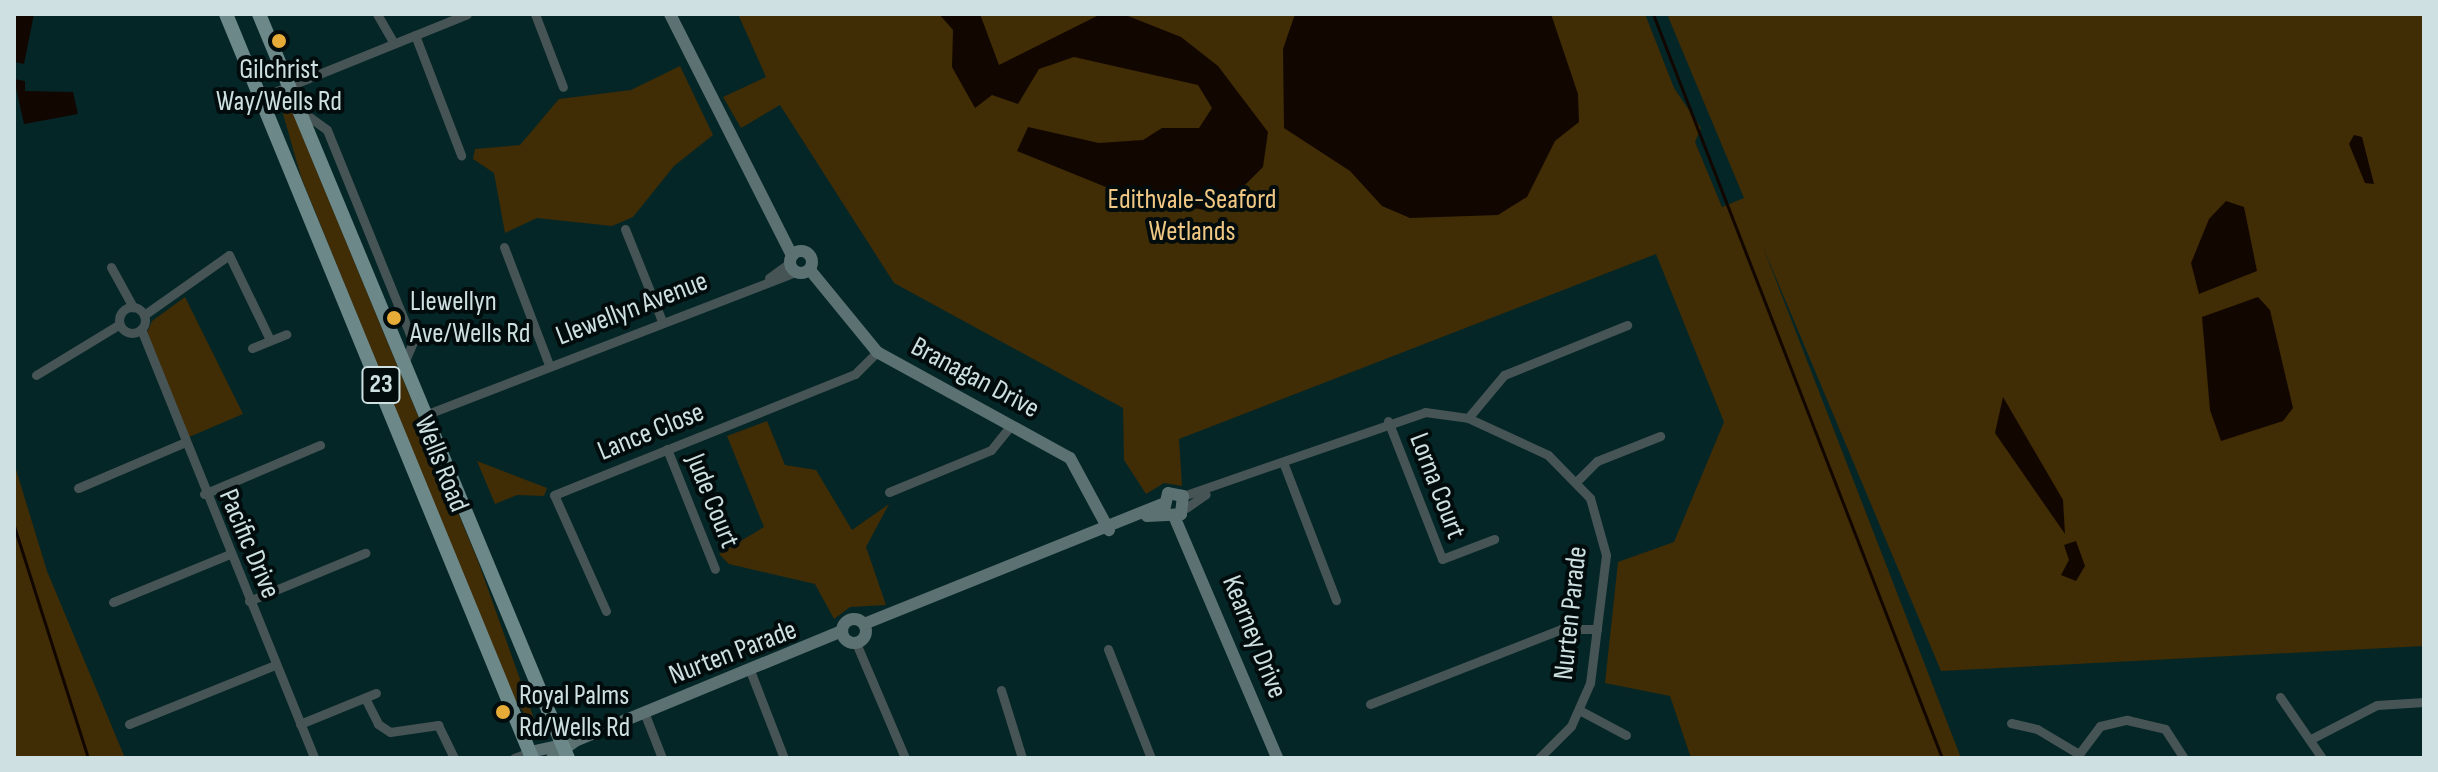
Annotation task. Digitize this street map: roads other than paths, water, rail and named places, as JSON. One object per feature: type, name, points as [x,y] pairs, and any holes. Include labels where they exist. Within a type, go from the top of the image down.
[{"type":"main road","name":"Wells Road","points":[[226,14],[531,755]]},
{"type":"main road","name":"Wells Road","points":[[259,14],[563,751]]},
{"type":"street","points":[[377,14],[393,42]]},
{"type":"street","points":[[262,97],[467,14]]},
{"type":"street","points":[[535,14],[563,87]]},
{"type":"street","name":"Branagan Drive","points":[[670,14],[720,122],[785,233],[798,264],[823,287],[877,352],[1011,425],[1078,466],[1105,532]]},
{"type":"street","points":[[415,35],[461,155]]},
{"type":"street","points":[[625,229],[662,321]]},
{"type":"street","points":[[504,247],[549,365]]},
{"type":"street","points":[[120,324],[130,332],[141,329],[144,315],[229,255],[270,340]]},
{"type":"street","name":"Llewellyn Avenue","points":[[425,415],[766,280],[798,264]]},
{"type":"street","points":[[36,375],[120,324],[123,311],[120,290],[111,267]]},
{"type":"street","points":[[120,290],[144,315]]},
{"type":"street","points":[[123,311],[133,307]]},
{"type":"street","points":[[1468,418],[1504,375],[1627,325]]},
{"type":"street","name":"Pacific Drive","points":[[141,329],[144,348],[314,758]]},
{"type":"street","name":"Pacific Drive","points":[[130,332],[144,348]]},
{"type":"street","points":[[252,348],[286,334]]},
{"type":"street","name":"Lance Close","points":[[606,611],[554,495],[855,374],[877,352]]},
{"type":"street","name":"Nurten Parade","points":[[531,755],[563,751],[644,712],[826,642],[856,635],[883,620],[1142,517],[1176,508],[1388,421],[1425,412],[1468,418],[1548,455],[1578,480],[1599,519],[1606,555],[1597,629],[1581,711],[1539,758]]},
{"type":"street","name":"Lorna Court","points":[[1388,421],[1442,559],[1494,539]]},
{"type":"street","points":[[889,492],[991,450],[1011,425]]},
{"type":"street","points":[[1578,480],[1597,461],[1660,436]]},
{"type":"street","points":[[78,488],[183,443]]},
{"type":"street","points":[[204,494],[320,445]]},
{"type":"street","name":"Jude Court","points":[[667,449],[715,569]]},
{"type":"street","points":[[1283,462],[1336,600]]},
{"type":"street","name":"Kearney Drive","points":[[1176,508],[1277,758]]},
{"type":"street","points":[[249,601],[365,553]]},
{"type":"street","points":[[113,602],[230,554]]},
{"type":"street","points":[[1370,704],[1561,629],[1597,629]]},
{"type":"street","points":[[856,635],[905,758]]},
{"type":"street","points":[[1108,649],[1151,758]]},
{"type":"street","points":[[129,724],[275,665]]},
{"type":"street","points":[[751,673],[784,758]]},
{"type":"street","points":[[1001,690],[1022,758]]},
{"type":"street","points":[[300,724],[376,693]]},
{"type":"street","points":[[2280,697],[2322,758]]},
{"type":"street","points":[[365,698],[378,724],[390,732],[434,722],[454,758]]},
{"type":"street","points":[[2311,739],[2377,705],[2424,702]]},
{"type":"street","points":[[1581,711],[1626,735]]},
{"type":"street","points":[[644,712],[662,758]]},
{"type":"street","points":[[2011,723],[2037,729],[2078,756],[2093,733],[2108,723],[2154,722],[2184,758]]},
{"type":"street","points":[[514,758],[531,755]]},
{"type":"waterway","points":[[1653,14],[1942,758]]},
{"type":"waterway","points":[[14,526],[88,758]]},
{"type":"place","name":"Gilchrist Way/Wells Rd","points":[[279,41]]},
{"type":"place","name":"Llewellyn Ave/Wells Rd","points":[[394,318]]},
{"type":"place","name":"Royal Palms Rd/Wells Rd","points":[[503,712]]},
{"type":"park label","name":"Edithvale-Seaford Wetlands","points":[[1192,216]]}]
